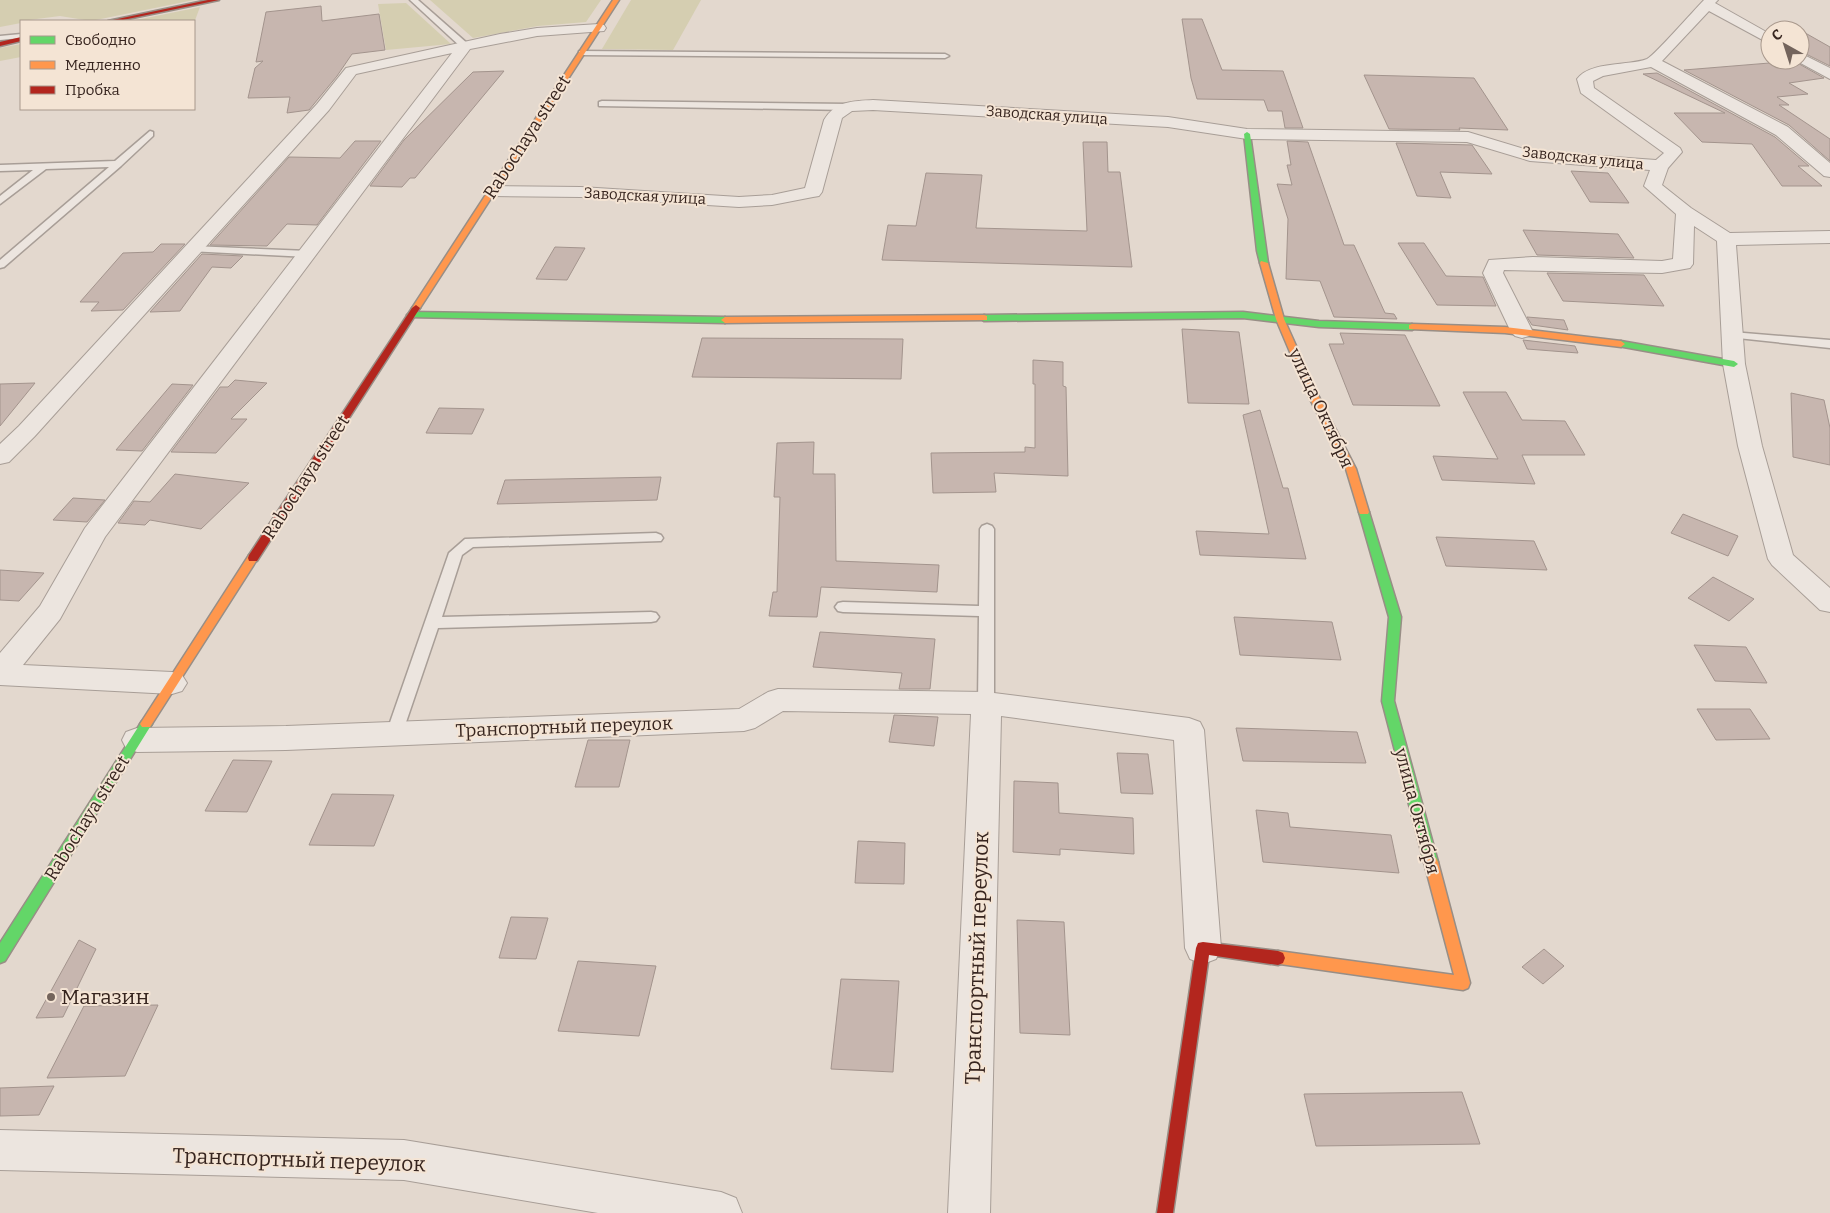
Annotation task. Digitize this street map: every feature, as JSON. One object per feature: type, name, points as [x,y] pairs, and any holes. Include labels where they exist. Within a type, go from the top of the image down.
[{"type":"street","points":[[116,20],[216,0]]},
{"type":"street","name":"Rabochaya street","points":[[0,956],[172,683],[616,0]]},
{"type":"street","points":[[1760,34],[1709,2],[1653,62],[1599,72],[1585,79],[1586,90],[1674,152],[1660,166],[1653,186],[1685,212],[1726,239],[1830,237]]},
{"type":"street","points":[[0,457],[27,431],[323,107],[351,71],[537,32],[599,28]]},
{"type":"street","points":[[0,44],[20,38]]},
{"type":"street","points":[[0,673],[50,612],[94,534],[465,46]]},
{"type":"street","points":[[1653,62],[1782,131],[1830,172]]},
{"type":"street","points":[[1810,63],[1830,74]]},
{"type":"street","name":"Заводская улица","points":[[492,191],[581,192],[739,202],[772,200],[813,192],[832,120],[836,114],[849,107],[882,105],[1168,122],[1247,134],[1468,137],[1530,156],[1660,166]]},
{"type":"street","name":"улица Октября","points":[[1203,948],[1463,983],[1388,701],[1395,617],[1351,469],[1314,397],[1280,319],[1261,251],[1247,134]]},
{"type":"street","points":[[1522,332],[1494,273],[1496,264],[1533,262],[1662,267],[1683,264],[1685,212]]},
{"type":"street","points":[[1726,239],[1734,364],[1750,446],[1781,559],[1830,603]]},
{"type":"street","points":[[410,315],[741,320],[1243,315],[1319,324],[1522,332],[1616,343],[1734,364]]},
{"type":"street","points":[[0,673],[172,683]]},
{"type":"street","name":"Транспортный переулок","points":[[137,740],[394,734],[744,720],[778,700],[986,703],[1189,730],[1203,948]]},
{"type":"street","name":"Транспортный переулок","points":[[969,1213],[986,703]]},
{"type":"street","points":[[1165,1213],[1203,948]]},
{"type":"street","name":"Транспортный переулок","points":[[0,1150],[404,1160],[623,1205],[721,1213]]},
{"type":"lane","points":[[414,0],[465,46]]},
{"type":"lane","points":[[0,38],[20,38]]},
{"type":"lane","points":[[582,53],[945,56]]},
{"type":"lane","points":[[602,104],[849,107]]},
{"type":"lane","points":[[0,265],[118,164],[150,134]]},
{"type":"lane","points":[[0,168],[118,164]]},
{"type":"lane","points":[[0,200],[44,166]]},
{"type":"lane","points":[[193,249],[308,254]]},
{"type":"lane","points":[[1732,335],[1830,344]]},
{"type":"lane","points":[[986,529],[986,703]]},
{"type":"lane","points":[[394,734],[456,553],[470,542],[656,538]]},
{"type":"lane","points":[[843,607],[986,611]]},
{"type":"lane","points":[[432,623],[651,617]]},
{"type":"shaded area","points":[[0,0],[194,0],[96,20],[60,16],[20,20],[20,23],[0,27]]},
{"type":"shaded area","points":[[430,0],[601,0],[586,22],[538,26],[473,38]]},
{"type":"shaded area","points":[[631,0],[701,0],[673,50],[602,49]]},
{"type":"shaded area","points":[[406,3],[451,44],[386,50],[378,4]]},
{"type":"shaded area","points":[[200,7],[195,20],[136,20]]},
{"type":"shaded area","points":[[20,44],[20,57],[0,61],[0,48]]},
{"type":"building","points":[[321,6],[322,21],[379,14],[385,50],[352,54],[337,76],[309,110],[287,113],[290,97],[248,98],[255,68],[263,61],[256,62],[266,12]]},
{"type":"building","points":[[1182,19],[1202,19],[1222,70],[1283,71],[1303,128],[1285,128],[1282,111],[1268,111],[1264,100],[1197,99],[1191,78]]},
{"type":"building","points":[[1810,36],[1830,47],[1830,66],[1810,56]]},
{"type":"building","points":[[1760,64],[1760,70],[1810,70],[1824,78],[1789,83],[1808,94],[1777,97],[1789,105],[1779,105],[1830,139],[1830,161],[1789,125],[1684,70]]},
{"type":"building","points":[[504,71],[415,178],[410,178],[402,187],[370,186],[404,140],[473,72]]},
{"type":"building","points":[[1657,73],[1775,137],[1809,166],[1798,166],[1822,186],[1782,186],[1752,144],[1702,142],[1674,113],[1725,113],[1643,74]]},
{"type":"building","points":[[1364,75],[1474,78],[1508,130],[1459,128],[1460,130],[1389,129]]},
{"type":"building","points":[[355,141],[381,141],[317,225],[287,224],[267,246],[210,245],[289,157],[340,158]]},
{"type":"building","points":[[1287,141],[1308,142],[1344,245],[1354,245],[1385,313],[1394,314],[1397,319],[1334,317],[1320,281],[1286,279],[1288,219],[1277,184],[1292,185],[1287,165],[1291,165]]},
{"type":"building","points":[[1083,142],[1107,142],[1108,172],[1120,172],[1132,267],[882,260],[888,225],[916,226],[926,173],[982,175],[976,228],[1087,231]]},
{"type":"building","points":[[1396,143],[1472,145],[1492,174],[1440,172],[1451,198],[1417,196]]},
{"type":"building","points":[[1571,171],[1608,173],[1629,203],[1590,202]]},
{"type":"building","points":[[1523,230],[1618,234],[1634,258],[1537,255]]},
{"type":"building","points":[[1398,243],[1424,243],[1446,276],[1483,277],[1496,306],[1437,305]]},
{"type":"building","points":[[161,244],[185,244],[123,310],[91,311],[99,302],[80,302],[123,253],[153,252]]},
{"type":"building","points":[[555,247],[585,248],[567,280],[536,279]]},
{"type":"building","points":[[202,254],[243,256],[231,268],[212,267],[180,311],[150,312]]},
{"type":"building","points":[[1547,273],[1644,275],[1664,306],[1563,301]]},
{"type":"building","points":[[1527,317],[1564,320],[1568,330],[1532,325]]},
{"type":"building","points":[[1182,329],[1239,332],[1249,404],[1188,403]]},
{"type":"building","points":[[1340,333],[1405,335],[1440,406],[1353,405],[1329,344],[1344,344]]},
{"type":"building","points":[[702,338],[903,339],[901,379],[692,377]]},
{"type":"building","points":[[1523,340],[1575,346],[1578,353],[1527,349]]},
{"type":"building","points":[[1033,360],[1063,362],[1063,386],[1066,387],[1068,476],[994,473],[996,492],[933,493],[931,453],[1025,452],[1025,447],[1035,448]]},
{"type":"building","points":[[235,380],[267,383],[231,419],[247,419],[216,453],[171,452],[220,387],[228,387]]},
{"type":"building","points":[[35,383],[0,426],[0,384]]},
{"type":"building","points":[[172,384],[193,385],[142,451],[116,450]]},
{"type":"building","points":[[1463,392],[1506,392],[1522,420],[1565,421],[1585,455],[1522,455],[1535,484],[1442,480],[1433,456],[1498,459]]},
{"type":"building","points":[[1791,393],[1824,400],[1830,428],[1830,465],[1793,457]]},
{"type":"building","points":[[439,408],[484,409],[472,434],[426,433]]},
{"type":"building","points":[[1260,410],[1283,488],[1288,488],[1306,559],[1200,555],[1196,531],[1269,534],[1243,415]]},
{"type":"building","points":[[814,442],[813,474],[835,474],[836,561],[939,565],[937,592],[821,587],[817,617],[769,616],[773,592],[777,592],[780,497],[774,497],[777,443]]},
{"type":"building","points":[[175,474],[249,483],[201,529],[150,520],[145,525],[118,523],[134,501],[150,502]]},
{"type":"building","points":[[661,477],[657,500],[497,504],[505,480]]},
{"type":"building","points":[[73,498],[105,500],[87,522],[53,520]]},
{"type":"building","points":[[1683,514],[1738,536],[1728,556],[1671,533]]},
{"type":"building","points":[[1436,537],[1534,541],[1547,570],[1446,566]]},
{"type":"building","points":[[0,570],[44,573],[19,601],[0,600]]},
{"type":"building","points":[[1713,577],[1754,599],[1729,621],[1688,598]]},
{"type":"building","points":[[1234,617],[1332,622],[1341,660],[1240,655]]},
{"type":"building","points":[[820,632],[935,639],[930,689],[899,689],[902,673],[813,667]]},
{"type":"building","points":[[1694,645],[1746,647],[1767,683],[1715,681]]},
{"type":"building","points":[[1697,709],[1750,709],[1770,739],[1716,740]]},
{"type":"building","points":[[894,715],[938,717],[934,746],[889,742]]},
{"type":"building","points":[[1236,728],[1357,732],[1366,763],[1243,761]]},
{"type":"building","points":[[588,740],[630,740],[619,787],[575,787]]},
{"type":"building","points":[[1117,753],[1148,754],[1153,794],[1121,793]]},
{"type":"building","points":[[233,760],[272,761],[247,812],[205,811]]},
{"type":"building","points":[[1014,781],[1058,783],[1059,813],[1133,818],[1134,854],[1060,849],[1060,855],[1013,852]]},
{"type":"building","points":[[332,794],[394,795],[374,846],[309,845]]},
{"type":"building","points":[[1256,810],[1288,813],[1290,827],[1391,835],[1399,873],[1263,862]]},
{"type":"building","points":[[858,841],[905,843],[904,884],[855,883]]},
{"type":"building","points":[[511,917],[548,918],[536,959],[499,958]]},
{"type":"building","points":[[1017,920],[1064,922],[1070,1035],[1020,1033]]},
{"type":"building","points":[[79,940],[96,949],[63,1017],[36,1018]]},
{"type":"building","points":[[1544,949],[1564,966],[1543,984],[1522,967]]},
{"type":"building","points":[[578,961],[656,966],[639,1036],[558,1031]]},
{"type":"building","points":[[841,979],[899,981],[893,1072],[831,1069]]},
{"type":"building","points":[[158,1005],[125,1076],[47,1078],[84,1006]]},
{"type":"building","points":[[54,1086],[39,1115],[0,1116],[0,1088]]},
{"type":"building","points":[[1462,1092],[1480,1144],[1316,1146],[1304,1094]]},
{"type":"traffic: fast","points":[[1247,134],[1264,263]]},
{"type":"traffic: fast","points":[[411,315],[725,320]]},
{"type":"traffic: fast","points":[[984,318],[1243,315],[1319,324],[1412,327]]},
{"type":"traffic: fast","points":[[1621,344],[1734,364]]},
{"type":"traffic: fast","points":[[1364,512],[1395,617],[1388,701],[1431,862]]},
{"type":"traffic: fast","points":[[0,956],[146,724]]},
{"type":"traffic: slow","points":[[416,308],[616,0]]},
{"type":"traffic: slow","points":[[1264,263],[1280,319],[1314,397],[1351,469],[1364,512]]},
{"type":"traffic: slow","points":[[725,320],[984,318]]},
{"type":"traffic: slow","points":[[1412,327],[1505,330],[1621,344]]},
{"type":"traffic: slow","points":[[146,724],[253,558]]},
{"type":"traffic: slow","points":[[1278,958],[1463,983],[1431,862]]},
{"type":"traffic: jam","points":[[116,20],[216,0]]},
{"type":"traffic: jam","points":[[0,44],[20,39]]},
{"type":"traffic: jam","points":[[253,558],[416,308]]},
{"type":"traffic: jam","points":[[1165,1213],[1203,948],[1278,958]]},
{"type":"place","name":"Магазин","points":[[51,997]]}]
